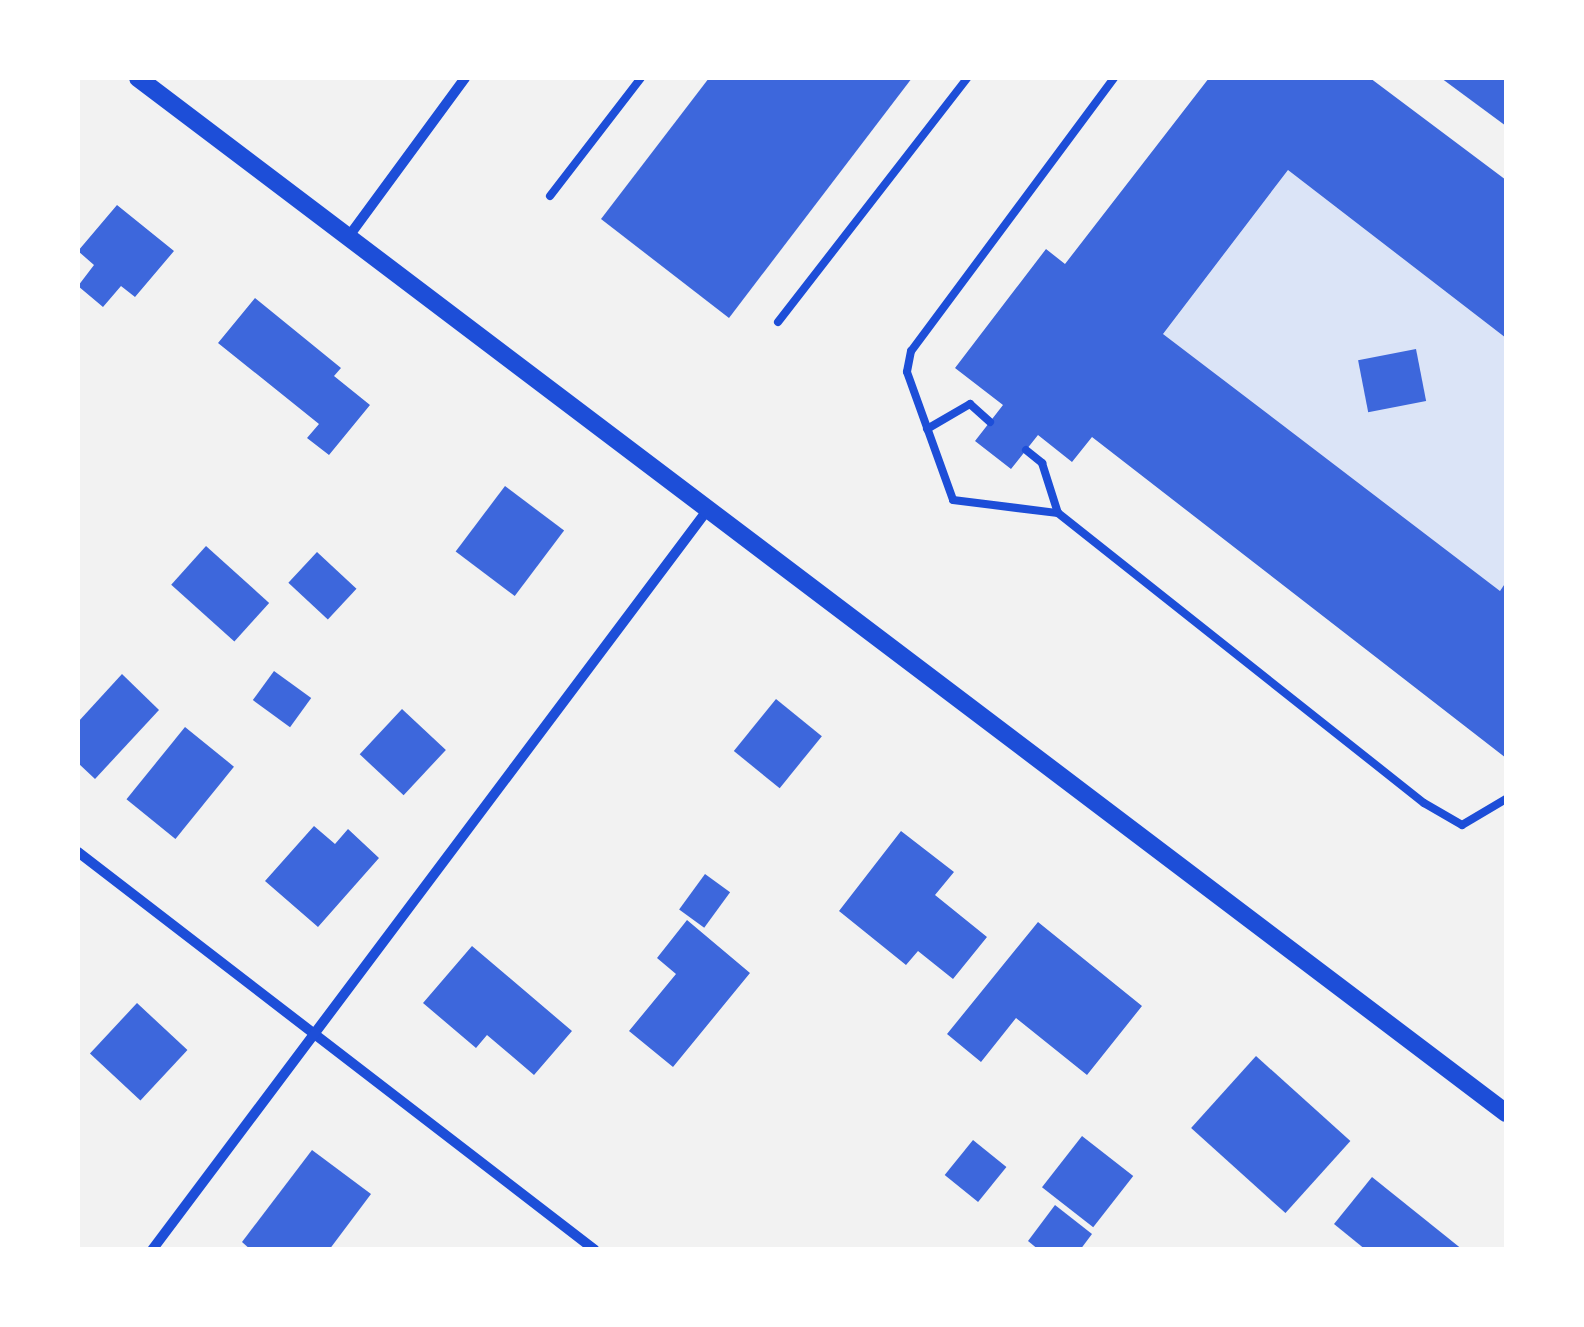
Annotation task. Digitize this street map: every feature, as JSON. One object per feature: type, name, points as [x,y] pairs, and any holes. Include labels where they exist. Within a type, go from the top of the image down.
[{"type":"street","points":[[138,78],[1506,1113]]},
{"type":"street","points":[[348,236],[465,78]]},
{"type":"street","points":[[152,1250],[710,508]]},
{"type":"street","points":[[78,852],[595,1250]]},
{"type":"lane","points":[[550,196],[642,78]]},
{"type":"lane","points":[[778,322],[967,78]]},
{"type":"lane","points":[[1114,78],[911,351],[907,372],[954,500],[1058,512],[1424,803],[1462,825],[1506,799]]},
{"type":"lane","points":[[927,430],[970,404],[990,422]]},
{"type":"lane","points":[[1026,450],[1042,463],[1058,512]]},
{"type":"shaded area","points":[[1288,170],[1506,338],[1506,582],[1500,591],[1163,334]]},
{"type":"building","points":[[709,78],[912,78],[729,318],[601,219]]},
{"type":"building","points":[[1209,78],[1370,78],[1506,180],[1506,338],[1288,170],[1163,334],[1500,591],[1506,582],[1506,758],[1092,437],[1072,462],[1038,435],[1011,469],[975,441],[1003,405],[955,368],[1046,249],[1065,264]]},
{"type":"building","points":[[1441,78],[1506,78],[1506,126]]},
{"type":"building","points":[[117,205],[174,251],[135,297],[121,286],[103,307],[78,286],[94,265],[78,251]]},
{"type":"building","points":[[255,298],[341,368],[334,376],[370,405],[329,455],[307,438],[319,424],[218,343]]},
{"type":"building","points":[[1416,349],[1426,401],[1368,412],[1358,360]]},
{"type":"building","points":[[505,486],[564,531],[515,596],[456,551]]},
{"type":"building","points":[[206,546],[269,603],[234,642],[171,585]]},
{"type":"building","points":[[317,552],[356,589],[328,620],[288,583]]},
{"type":"building","points":[[274,671],[311,698],[290,727],[253,700]]},
{"type":"building","points":[[122,674],[159,710],[95,779],[78,763],[78,722]]},
{"type":"building","points":[[776,699],[822,736],[780,788],[734,751]]},
{"type":"building","points":[[402,709],[446,750],[404,795],[360,754]]},
{"type":"building","points":[[185,727],[234,767],[175,839],[126,799]]},
{"type":"building","points":[[314,826],[335,844],[348,829],[379,858],[318,927],[265,881]]},
{"type":"building","points":[[901,831],[954,872],[935,895],[987,937],[953,979],[918,951],[906,965],[839,911]]},
{"type":"building","points":[[705,874],[730,892],[704,928],[679,910]]},
{"type":"building","points":[[687,920],[750,973],[673,1067],[629,1031],[676,974],[657,958]]},
{"type":"building","points":[[1038,922],[1142,1006],[1087,1075],[1016,1018],[981,1062],[947,1034]]},
{"type":"building","points":[[472,946],[572,1031],[534,1075],[487,1035],[476,1048],[423,1003]]},
{"type":"building","points":[[137,1003],[187,1050],[140,1101],[90,1053]]},
{"type":"building","points":[[1256,1056],[1350,1141],[1285,1213],[1191,1128]]},
{"type":"building","points":[[1082,1136],[1133,1176],[1093,1227],[1042,1187]]},
{"type":"building","points":[[973,1140],[1006,1167],[978,1202],[945,1175]]},
{"type":"building","points":[[312,1150],[371,1194],[329,1250],[251,1250],[242,1242]]},
{"type":"building","points":[[1372,1177],[1463,1250],[1366,1250],[1334,1224]]},
{"type":"building","points":[[1055,1205],[1092,1234],[1080,1250],[1039,1250],[1028,1241]]}]
